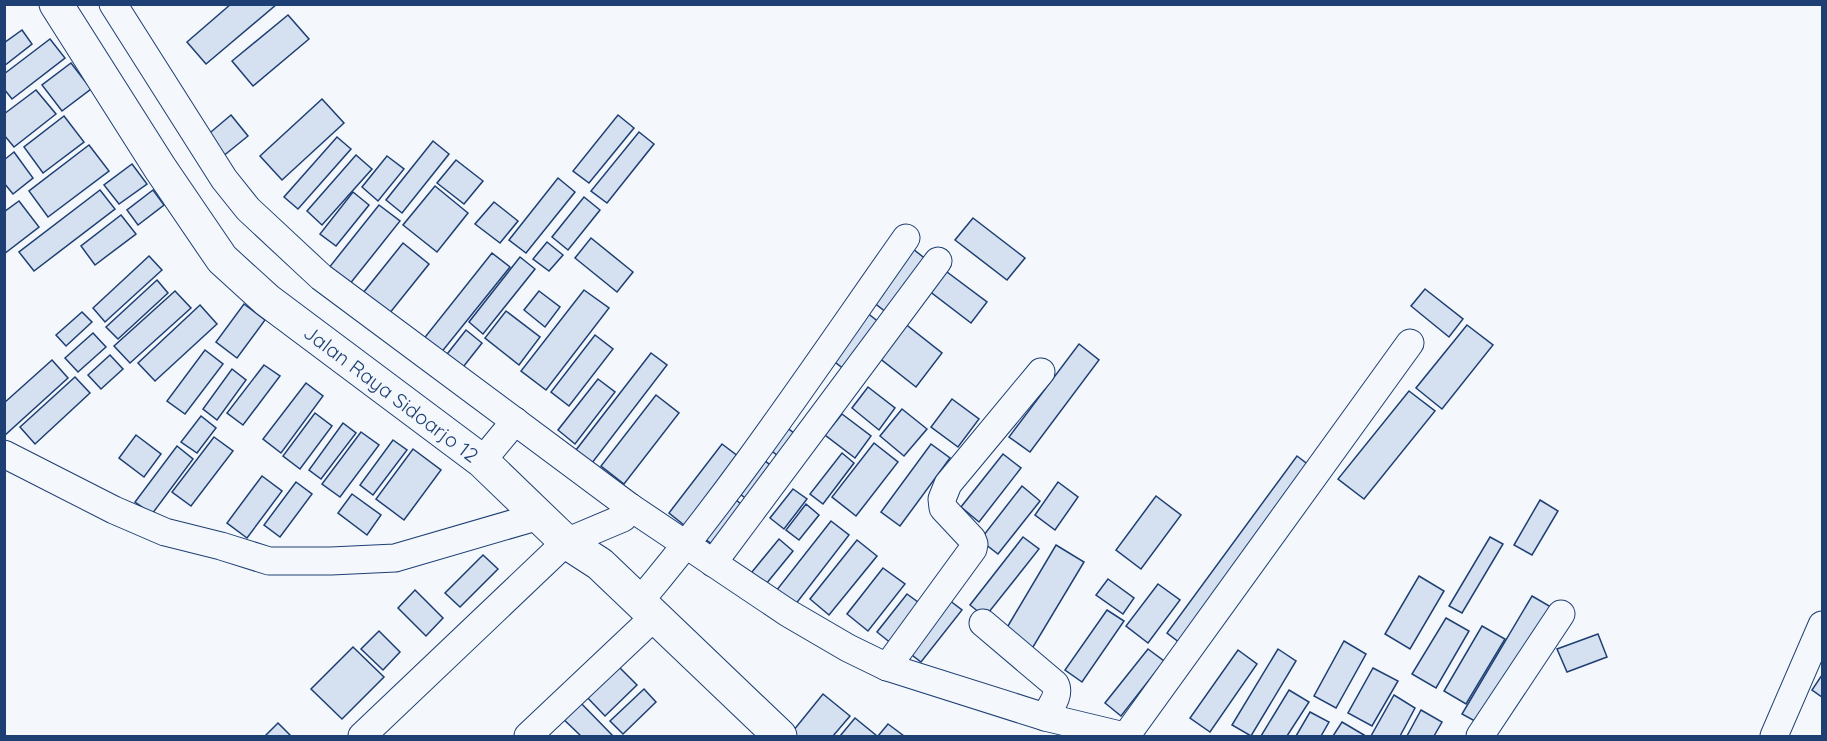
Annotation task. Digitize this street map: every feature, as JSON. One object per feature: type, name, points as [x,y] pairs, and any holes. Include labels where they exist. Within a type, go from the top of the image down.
[{"type":"main road","name":"Jalan Raya Sidoarjo 12","points":[[56,4],[160,168],[222,259],[267,300],[500,440],[539,516],[573,538],[600,564],[661,582],[780,736]]},
{"type":"street","points":[[113,4],[224,178],[248,209],[500,440],[630,507],[661,582]]},
{"type":"street","points":[[528,736],[661,582],[906,238]]},
{"type":"street","points":[[661,582],[713,563],[938,261]]},
{"type":"street","points":[[713,563],[788,613],[848,648],[887,667],[1045,717],[1125,736],[1410,343]]},
{"type":"street","points":[[887,667],[973,549],[972,539],[944,508],[942,499],[948,484],[1041,372]]},
{"type":"street","points":[[4,454],[114,510],[165,532],[270,561],[395,558],[539,516]]},
{"type":"street","points":[[362,736],[573,538],[623,518],[630,507]]},
{"type":"street","points":[[1479,736],[1561,614]]},
{"type":"street","points":[[983,622],[1058,689],[1045,717]]},
{"type":"street","points":[[1774,736],[1822,625]]},
{"type":"building","points":[[231,4],[277,4],[206,64],[187,42]]},
{"type":"building","points":[[288,15],[309,39],[253,86],[232,61]]},
{"type":"building","points":[[22,30],[32,44],[4,66],[4,43]]},
{"type":"building","points":[[50,39],[65,58],[12,99],[4,89],[4,74]]},
{"type":"building","points":[[71,63],[91,89],[62,111],[42,85]]},
{"type":"building","points":[[36,90],[56,114],[14,147],[4,135],[4,114]]},
{"type":"building","points":[[322,99],[344,123],[282,180],[260,156]]},
{"type":"building","points":[[231,115],[248,136],[222,157],[205,137]]},
{"type":"building","points":[[618,115],[634,128],[589,183],[573,171]]},
{"type":"building","points":[[64,116],[84,142],[43,173],[24,147]]},
{"type":"building","points":[[639,132],[654,144],[607,203],[591,191]]},
{"type":"building","points":[[337,137],[351,149],[298,209],[284,197]]},
{"type":"building","points":[[433,141],[449,154],[402,213],[386,200]]},
{"type":"building","points":[[89,145],[109,171],[48,217],[29,191]]},
{"type":"building","points":[[14,152],[33,178],[13,194],[4,183],[4,160]]},
{"type":"building","points":[[356,155],[372,169],[322,225],[307,211]]},
{"type":"building","points":[[387,156],[404,169],[378,201],[362,187]]},
{"type":"building","points":[[456,160],[483,181],[464,204],[437,183]]},
{"type":"building","points":[[132,164],[147,184],[119,204],[104,185]]},
{"type":"building","points":[[558,178],[575,192],[526,253],[509,240]]},
{"type":"building","points":[[435,186],[468,213],[437,252],[403,225]]},
{"type":"building","points":[[100,190],[115,209],[34,271],[19,252]]},
{"type":"building","points":[[153,190],[164,205],[138,225],[127,210]]},
{"type":"building","points":[[353,192],[369,205],[336,246],[320,234]]},
{"type":"building","points":[[584,197],[600,210],[568,250],[552,237]]},
{"type":"building","points":[[19,201],[39,227],[4,254],[4,212]]},
{"type":"building","points":[[494,202],[518,221],[500,243],[475,224]]},
{"type":"building","points":[[379,205],[400,221],[349,285],[328,269]]},
{"type":"building","points":[[121,215],[136,234],[95,265],[81,246]]},
{"type":"building","points":[[973,218],[1025,258],[1007,280],[955,240]]},
{"type":"building","points":[[591,238],[633,272],[617,292],[575,258]]},
{"type":"building","points":[[547,242],[563,255],[549,271],[533,259]]},
{"type":"building","points":[[403,243],[429,264],[389,314],[363,293]]},
{"type":"building","points":[[908,245],[932,264],[891,316],[868,298]]},
{"type":"building","points":[[492,253],[510,267],[436,359],[418,346]]},
{"type":"building","points":[[149,256],[162,270],[105,322],[93,308]]},
{"type":"building","points":[[520,257],[535,269],[483,334],[469,322]]},
{"type":"building","points":[[939,266],[987,302],[971,323],[924,287]]},
{"type":"building","points":[[157,280],[168,293],[118,339],[106,327]]},
{"type":"building","points":[[1425,289],[1463,319],[1449,337],[1411,306]]},
{"type":"building","points":[[584,290],[609,308],[546,390],[521,371]]},
{"type":"building","points":[[175,291],[191,308],[130,363],[114,346]]},
{"type":"building","points":[[539,291],[560,307],[545,327],[524,310]]},
{"type":"building","points":[[244,304],[265,320],[237,358],[216,342]]},
{"type":"building","points":[[200,305],[217,324],[155,381],[138,363]]},
{"type":"building","points":[[506,311],[540,337],[519,365],[485,338]]},
{"type":"building","points":[[82,312],[92,322],[66,346],[56,335]]},
{"type":"building","points":[[866,312],[885,327],[849,373],[831,359]]},
{"type":"building","points":[[899,319],[942,353],[916,387],[873,353]]},
{"type":"building","points":[[1467,325],[1493,345],[1442,409],[1416,388]]},
{"type":"building","points":[[466,330],[482,343],[460,371],[444,358]]},
{"type":"building","points":[[93,333],[106,347],[78,372],[65,358]]},
{"type":"building","points":[[595,335],[613,349],[569,406],[551,392]]},
{"type":"building","points":[[1079,344],[1099,360],[1030,452],[1009,437]]},
{"type":"building","points":[[205,350],[223,364],[185,414],[167,401]]},
{"type":"building","points":[[651,353],[667,365],[592,463],[576,450]]},
{"type":"building","points":[[110,355],[123,369],[101,389],[88,375]]},
{"type":"building","points":[[52,360],[68,378],[4,436],[4,403]]},
{"type":"building","points":[[264,365],[280,376],[243,425],[227,413]]},
{"type":"building","points":[[232,369],[246,380],[217,420],[203,409]]},
{"type":"building","points":[[75,377],[90,393],[35,444],[20,427]]},
{"type":"building","points":[[598,379],[615,392],[575,444],[558,430]]},
{"type":"building","points":[[306,383],[323,396],[281,453],[263,439]]},
{"type":"building","points":[[868,387],[895,408],[879,430],[852,408]]},
{"type":"building","points":[[1409,391],[1435,411],[1364,499],[1338,479]]},
{"type":"building","points":[[656,395],[679,413],[624,484],[601,466]]},
{"type":"building","points":[[952,399],[979,419],[958,447],[931,427]]},
{"type":"building","points":[[902,409],[927,429],[904,456],[880,436]]},
{"type":"building","points":[[315,413],[332,426],[300,469],[283,456]]},
{"type":"building","points":[[842,414],[871,436],[855,458],[825,435]]},
{"type":"building","points":[[201,416],[216,428],[197,453],[181,442]]},
{"type":"building","points":[[343,423],[356,433],[321,479],[309,470]]},
{"type":"building","points":[[781,423],[799,437],[782,459],[764,445]]},
{"type":"building","points":[[361,432],[379,445],[340,497],[322,484]]},
{"type":"building","points":[[136,435],[161,454],[144,477],[119,458]]},
{"type":"building","points":[[214,437],[233,451],[191,506],[172,492]]},
{"type":"building","points":[[393,440],[407,450],[373,495],[360,485]]},
{"type":"building","points":[[874,443],[898,462],[856,516],[832,497]]},
{"type":"building","points":[[722,444],[743,460],[689,529],[669,513]]},
{"type":"building","points":[[931,444],[950,458],[900,526],[881,512]]},
{"type":"building","points":[[177,446],[193,459],[152,514],[135,502]]},
{"type":"building","points":[[413,449],[441,470],[404,520],[376,499]]},
{"type":"building","points":[[842,453],[854,463],[823,504],[810,494]]},
{"type":"building","points":[[1003,454],[1021,468],[979,522],[961,507]]},
{"type":"building","points":[[757,455],[777,470],[752,503],[732,488]]},
{"type":"building","points":[[1297,456],[1314,469],[1184,646],[1167,633]]},
{"type":"building","points":[[262,476],[282,491],[247,538],[227,523]]},
{"type":"building","points":[[296,482],[312,494],[280,537],[264,525]]},
{"type":"building","points":[[1058,482],[1078,497],[1055,530],[1035,515]]},
{"type":"building","points":[[1022,486],[1040,501],[998,554],[980,540]]},
{"type":"building","points":[[793,489],[807,499],[784,529],[770,518]]},
{"type":"building","points":[[352,494],[381,515],[367,535],[338,513]]},
{"type":"building","points":[[731,496],[746,508],[716,547],[701,536]]},
{"type":"building","points":[[1156,496],[1181,515],[1141,569],[1116,550]]},
{"type":"building","points":[[1540,500],[1558,511],[1532,555],[1514,545]]},
{"type":"building","points":[[806,504],[819,515],[799,540],[786,530]]},
{"type":"building","points":[[831,521],[849,535],[795,605],[776,591]]},
{"type":"building","points":[[1023,537],[1039,549],[985,617],[970,605]]},
{"type":"building","points":[[1490,537],[1503,544],[1462,613],[1449,606]]},
{"type":"building","points":[[779,539],[793,551],[762,589],[747,578]]},
{"type":"building","points":[[857,540],[877,556],[829,615],[810,599]]},
{"type":"building","points":[[1056,545],[1084,562],[1030,652],[1002,636]]},
{"type":"building","points":[[483,555],[498,569],[460,607],[445,593]]},
{"type":"building","points":[[883,568],[905,584],[868,631],[847,614]]},
{"type":"building","points":[[1419,576],[1444,591],[1410,649],[1385,634]]},
{"type":"building","points":[[1108,579],[1134,598],[1123,614],[1096,595]]},
{"type":"building","points":[[1158,584],[1180,600],[1148,643],[1126,626]]},
{"type":"building","points":[[415,590],[443,618],[426,636],[398,608]]},
{"type":"building","points":[[907,594],[922,605],[892,644],[877,632]]},
{"type":"building","points":[[1532,596],[1551,607],[1482,725],[1462,714]]},
{"type":"building","points":[[949,600],[962,610],[921,662],[908,652]]},
{"type":"building","points":[[1107,610],[1124,621],[1082,682],[1065,670]]},
{"type":"building","points":[[1446,618],[1469,631],[1436,688],[1412,674]]},
{"type":"building","points":[[1482,626],[1505,639],[1466,704],[1444,691]]},
{"type":"building","points":[[379,631],[400,652],[383,670],[361,649]]},
{"type":"building","points":[[1598,634],[1607,657],[1567,672],[1557,649]]},
{"type":"building","points":[[1344,641],[1366,654],[1336,708],[1314,696]]},
{"type":"building","points":[[353,647],[384,677],[342,719],[311,689]]},
{"type":"building","points":[[1148,649],[1164,661],[1121,716],[1105,703]]},
{"type":"building","points":[[1278,649],[1296,661],[1251,736],[1232,725]]},
{"type":"building","points":[[1238,650],[1257,664],[1210,732],[1190,718]]},
{"type":"building","points":[[616,664],[637,685],[605,716],[584,694]]},
{"type":"building","points":[[1373,668],[1398,681],[1372,726],[1348,713]]},
{"type":"building","points":[[1822,675],[1822,697],[1812,690]]},
{"type":"building","points":[[644,689],[656,702],[623,734],[610,721]]},
{"type":"building","points":[[1289,690],[1309,702],[1287,736],[1261,736]]},
{"type":"building","points":[[823,694],[850,716],[833,736],[789,736]]},
{"type":"building","points":[[1394,695],[1415,708],[1400,736],[1371,736]]},
{"type":"building","points":[[575,697],[613,736],[581,736],[558,714]]},
{"type":"building","points":[[1421,710],[1442,722],[1434,736],[1407,736]]},
{"type":"building","points":[[1310,712],[1329,722],[1321,736],[1296,736]]},
{"type":"building","points":[[855,718],[877,736],[840,736]]},
{"type":"building","points":[[1342,722],[1364,735],[1333,736]]},
{"type":"building","points":[[278,723],[291,736],[265,736]]},
{"type":"building","points":[[888,724],[904,736],[878,736]]}]
